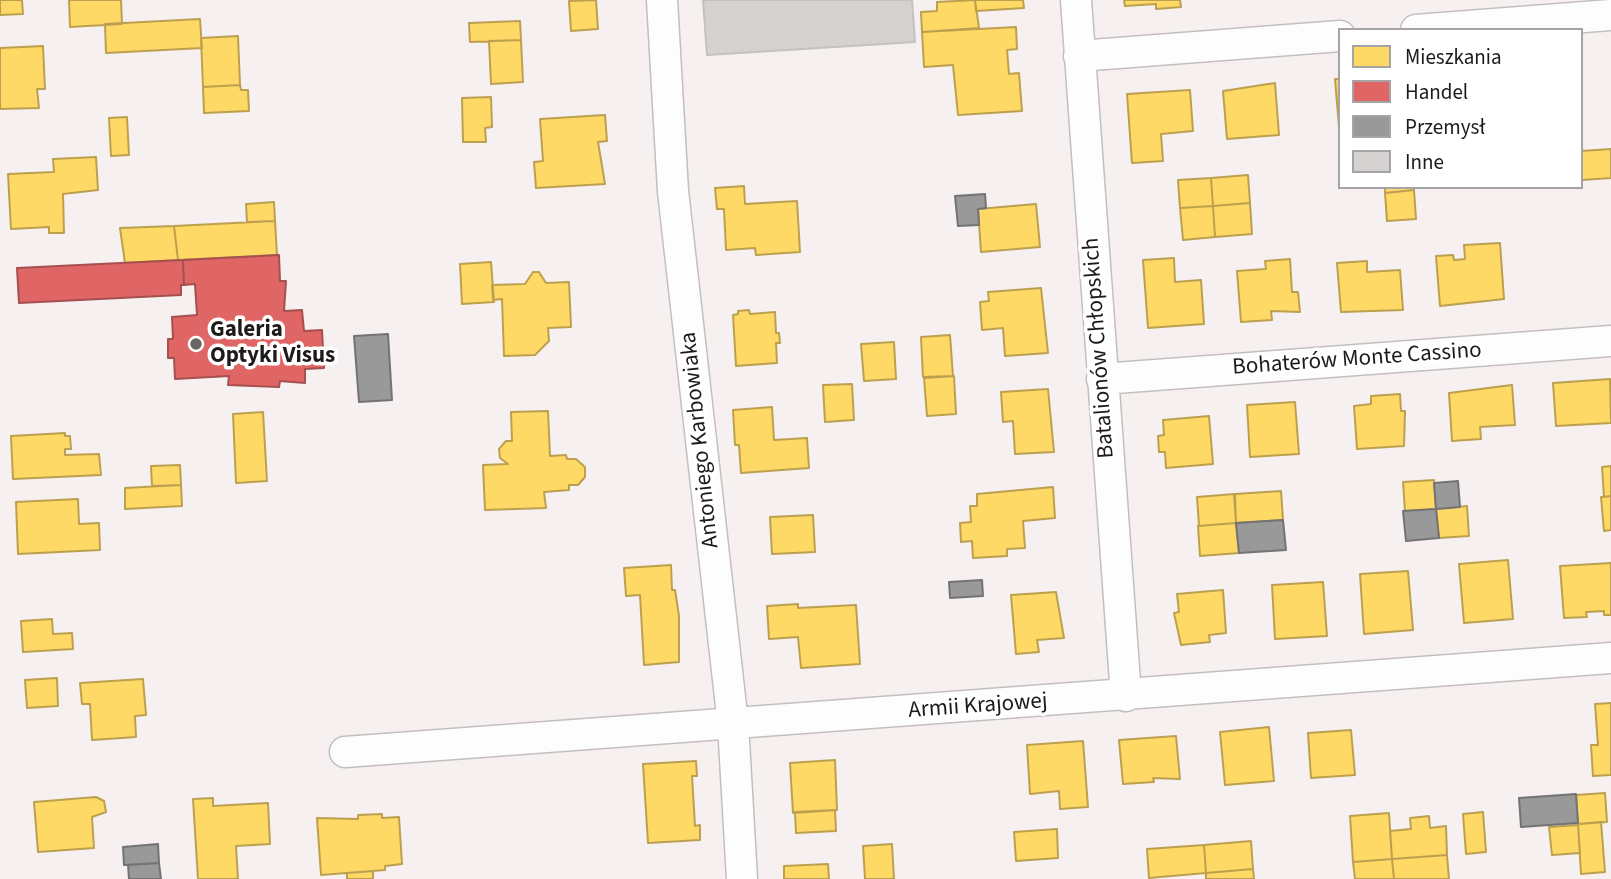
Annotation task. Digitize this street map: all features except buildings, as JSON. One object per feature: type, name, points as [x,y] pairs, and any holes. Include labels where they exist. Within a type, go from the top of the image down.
[{"type":"street","name":"Antoniego Karbowiaka","points":[[662,0],[673,191],[733,724],[742,879]]},
{"type":"street","name":"Batalionów Chłopskich","points":[[1076,0],[1126,696]]},
{"type":"street","points":[[1442,28],[1611,15]]},
{"type":"street","points":[[1079,55],[1338,36]]},
{"type":"street","name":"Bohaterów Monte Cassino","points":[[1102,379],[1611,341]]},
{"type":"street","name":"Armii Krajowej","points":[[345,752],[1611,658]]},
{"type":"place","name":"Galeria Optyki Visus","points":[[196,344]]}]
